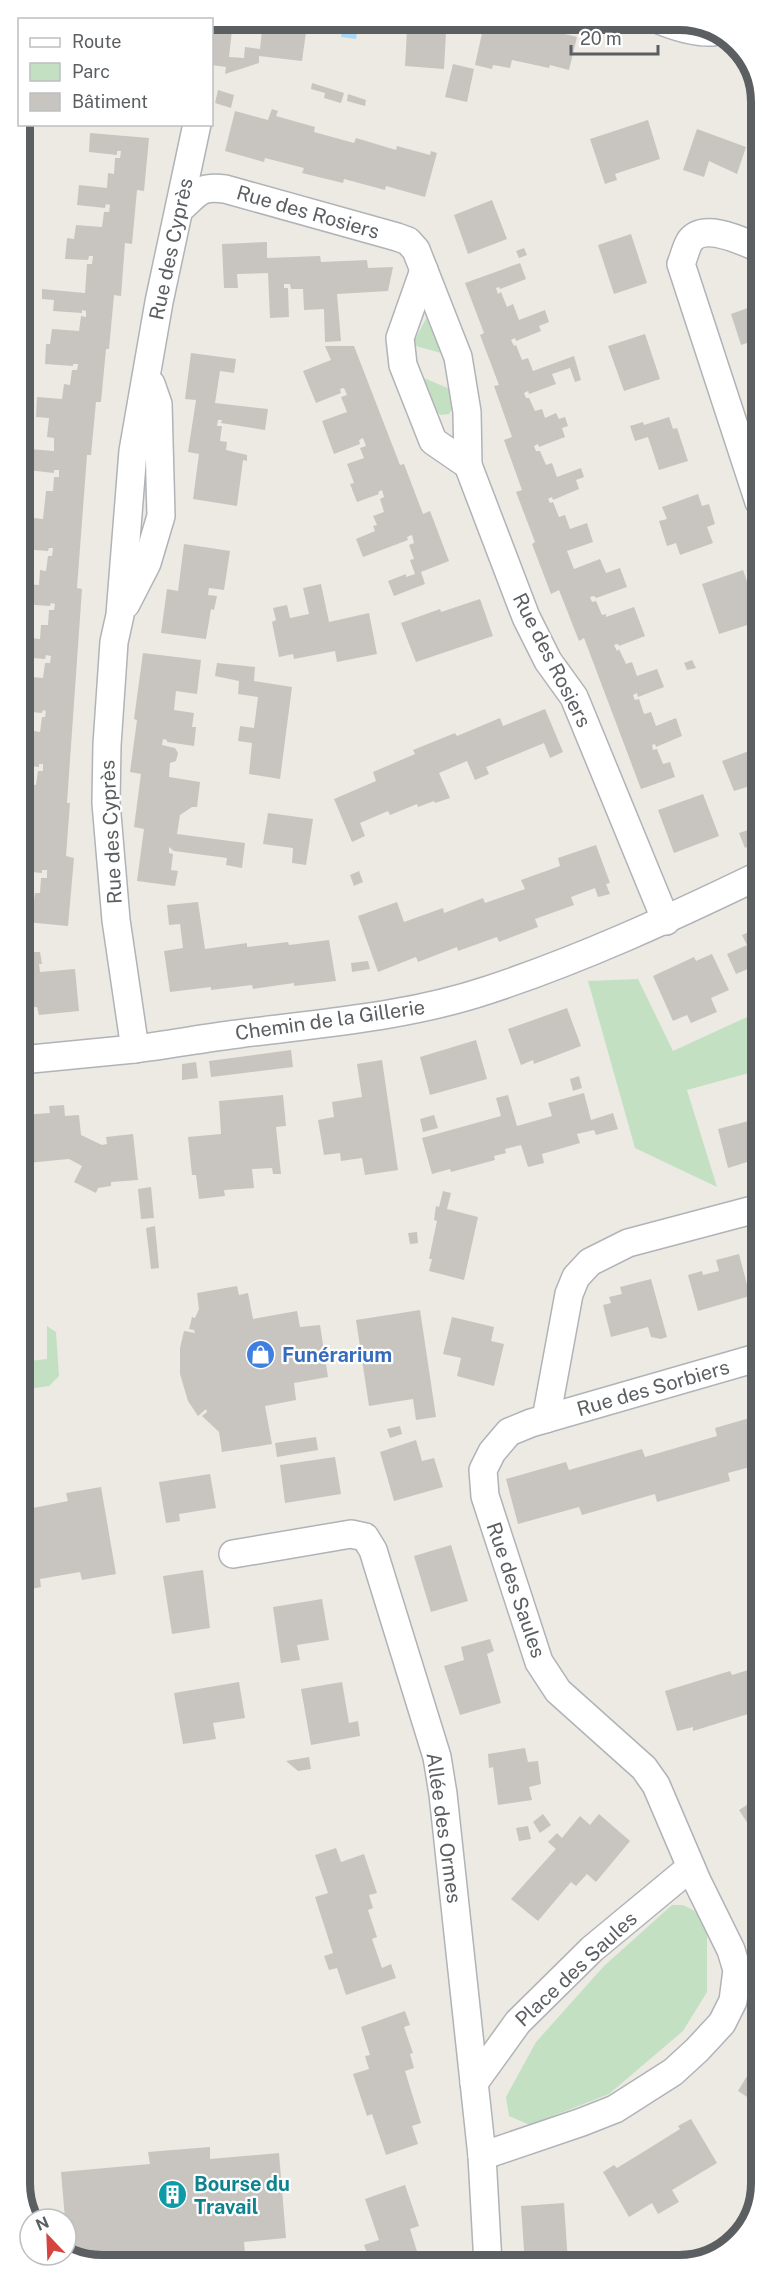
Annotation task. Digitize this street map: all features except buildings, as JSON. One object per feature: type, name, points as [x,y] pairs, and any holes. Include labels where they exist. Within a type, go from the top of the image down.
[{"type":"street","name":"Rue des Cyprès","points":[[135,1049],[116,920],[106,802],[107,745],[114,642],[120,615],[147,563],[161,516],[158,404],[147,373],[159,302],[198,126]]},
{"type":"street","name":"Rue des Rosiers","points":[[181,208],[202,190],[209,187],[225,189],[397,237],[408,241],[416,250],[458,357],[467,412],[468,465],[526,617],[548,662],[574,697],[666,921]]},
{"type":"street","points":[[751,245],[726,235],[704,232],[690,240],[681,264],[751,478]]},
{"type":"street","points":[[424,270],[400,338],[403,365],[433,441],[468,465]]},
{"type":"street","name":"Chemin de la Gillerie","points":[[30,1059],[135,1049],[339,1022],[419,1008],[487,991],[596,950],[666,921],[751,879]]},
{"type":"street","points":[[546,1419],[568,1294],[576,1277],[590,1262],[628,1243],[751,1210]]},
{"type":"street","name":"Rue des Sorbiers","points":[[546,1419],[751,1360]]},
{"type":"street","name":"Rue des Saules","points":[[546,1419],[509,1432],[501,1440],[483,1470],[485,1496],[539,1662],[558,1690],[644,1768],[656,1785],[691,1867]]},
{"type":"street","name":"Allée des Ormes","points":[[233,1554],[351,1534],[365,1537],[373,1550],[436,1757],[443,1794],[482,2156],[488,2255]]},
{"type":"street","points":[[482,2156],[615,2109],[673,2072],[722,2023],[733,2001],[737,1970],[716,1917],[691,1867]]},
{"type":"street","name":"Place des Saules","points":[[474,2083],[526,2014],[592,1949],[691,1867]]},
{"type":"green space","points":[[428,315],[441,353],[412,345]]},
{"type":"green space","points":[[424,378],[450,389],[452,409],[449,414],[441,415],[433,409]]},
{"type":"green space","points":[[638,979],[673,1051],[751,1015],[751,1072],[687,1090],[717,1187],[635,1148],[588,981]]},
{"type":"green space","points":[[47,1326],[56,1332],[59,1376],[49,1386],[30,1389],[30,1361],[47,1359]]},
{"type":"green space","points":[[672,1905],[683,1905],[697,1912],[707,1934],[707,1992],[683,2031],[609,2094],[530,2125],[509,2116],[506,2097],[536,2042],[604,1966]]},
{"type":"water","points":[[342,30],[357,30],[356,39],[341,37]]},
{"type":"place","name":"Funérarium","points":[[261,1355]]},
{"type":"place","name":"Bourse du Travail","points":[[173,2195]]}]
